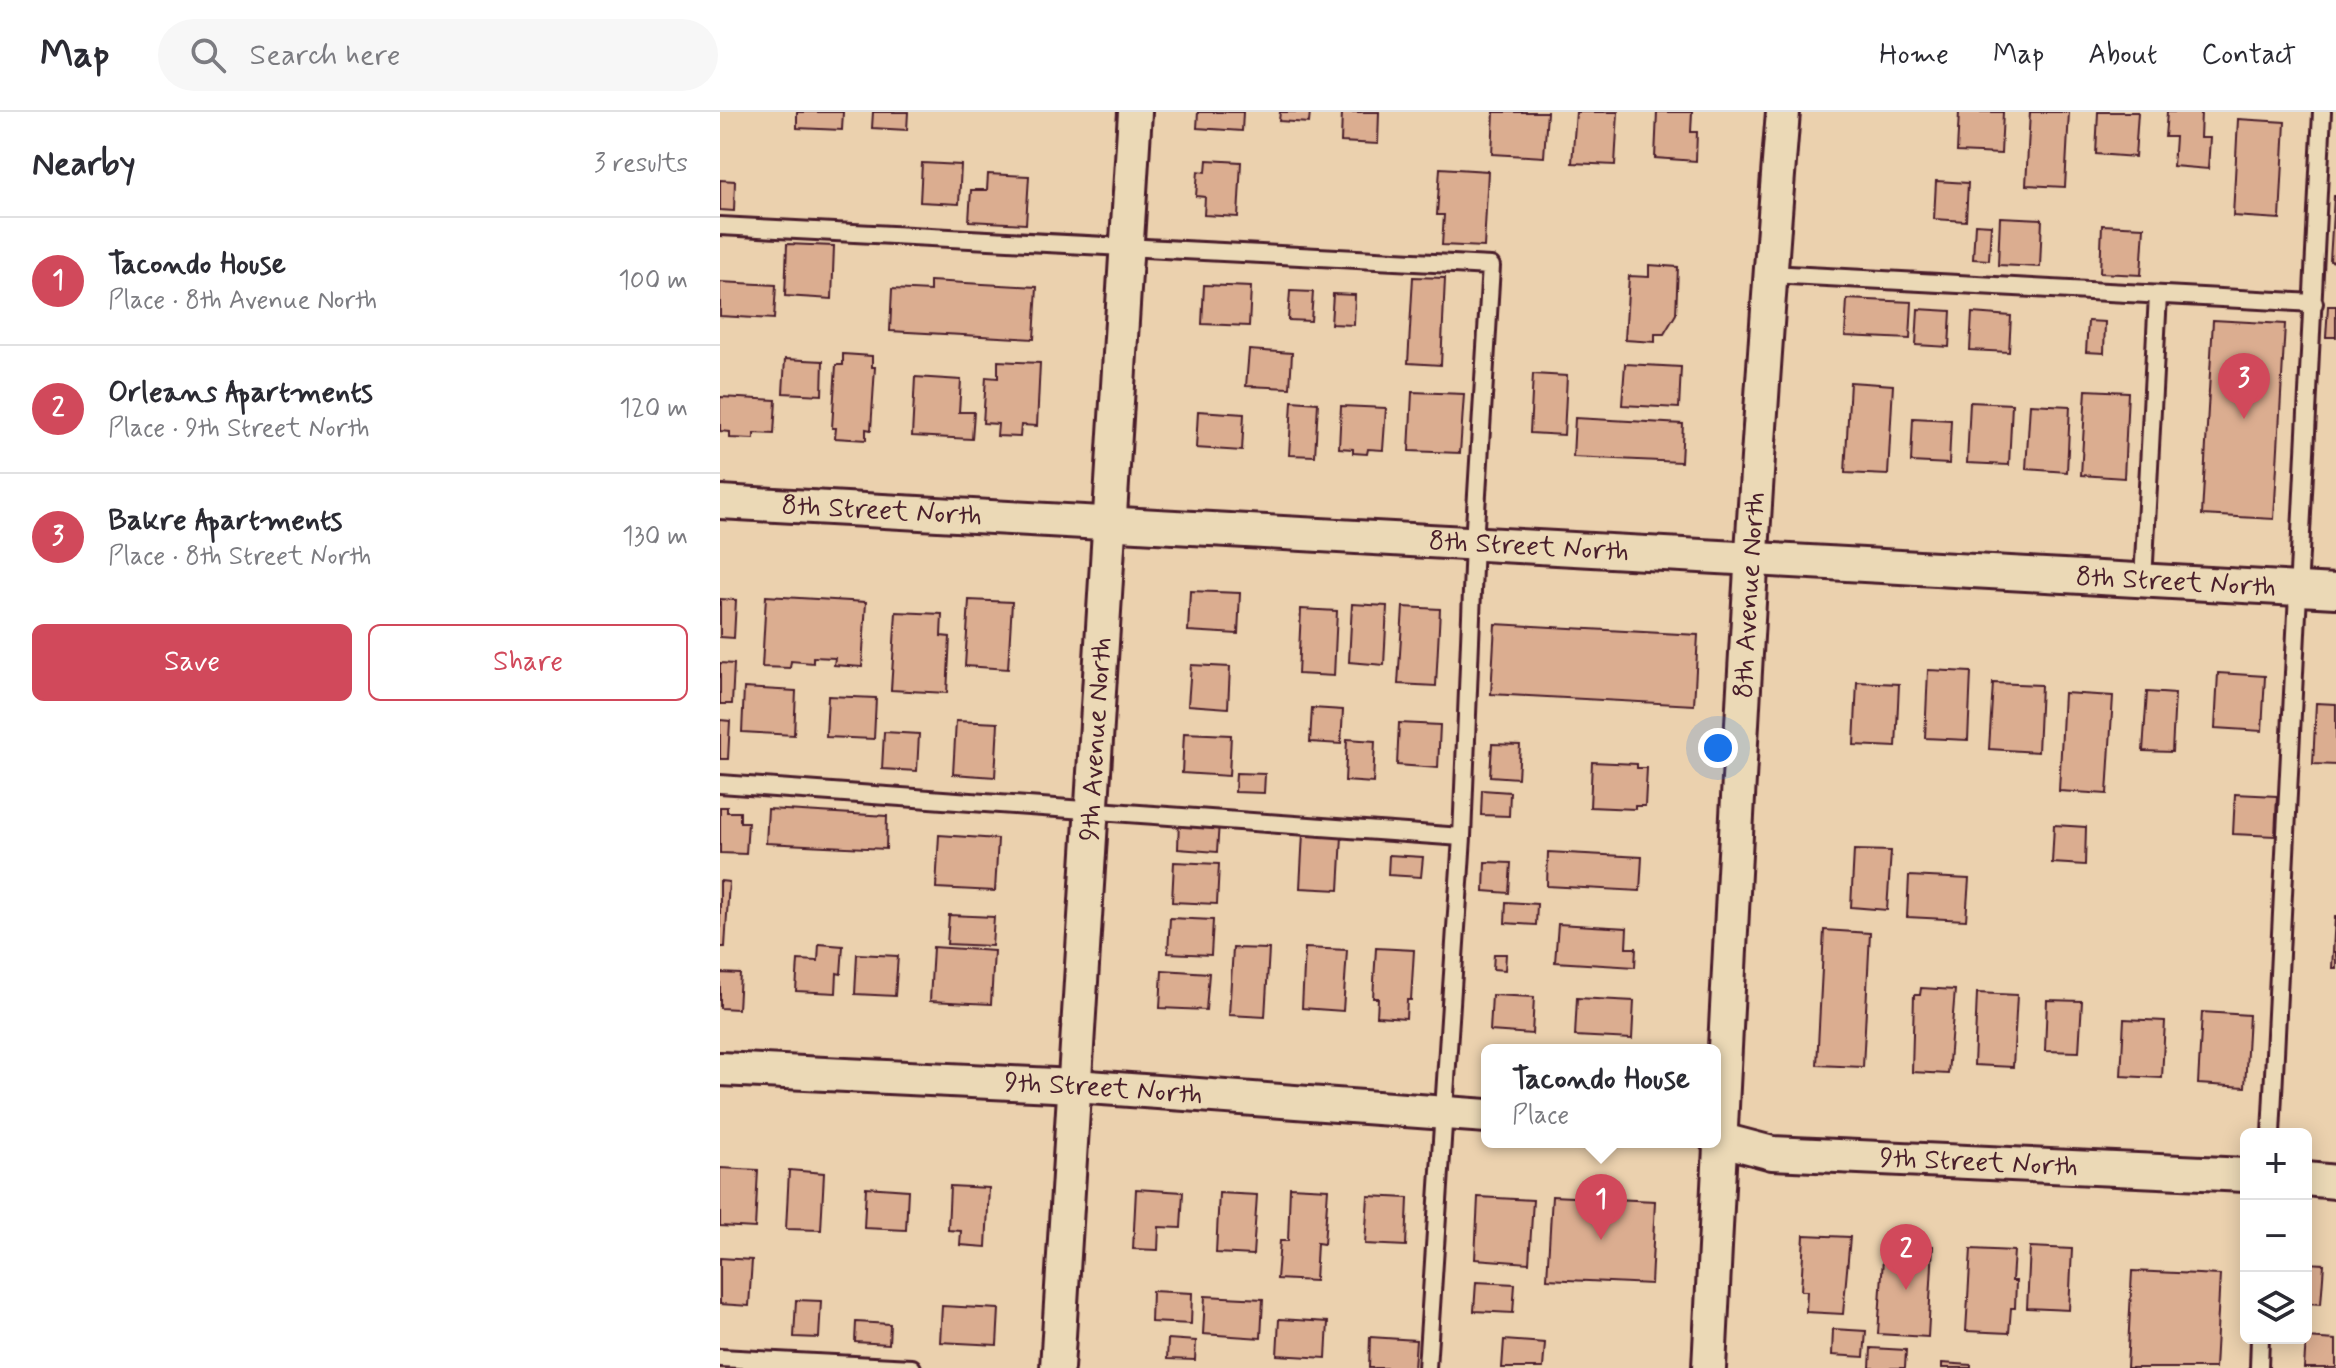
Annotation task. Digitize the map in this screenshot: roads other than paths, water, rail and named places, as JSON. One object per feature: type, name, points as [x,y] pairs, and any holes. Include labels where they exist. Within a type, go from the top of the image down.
[{"type":"street","name":"9th Avenue North","points":[[1057,1368],[1135,112]]},
{"type":"street","name":"8th Avenue North","points":[[1721,1075],[1770,274],[1783,112]]},
{"type":"street","name":"8th Street North","points":[[720,502],[2336,591]]},
{"type":"street","name":"9th Street North","points":[[720,1069],[1075,1086],[1481,1116]]},
{"type":"street","name":"9th Street North","points":[[1721,1140],[1772,1153],[2240,1175]]},
{"type":"street","name":"8th Avenue North","points":[[1709,1368],[1717,1148]]},
{"type":"street","points":[[2312,1180],[2336,1182]]},
{"type":"lane","points":[[2271,1128],[2322,112]]},
{"type":"lane","points":[[720,226],[1491,266],[1474,543],[1462,837],[1427,1368]]},
{"type":"lane","points":[[1770,274],[2314,303]]},
{"type":"lane","points":[[2143,581],[2158,295]]},
{"type":"lane","points":[[720,784],[1462,837]]},
{"type":"lane","points":[[2259,1368],[2260,1344]]},
{"type":"lane","points":[[720,1358],[912,1368]]},
{"type":"place","name":"Bakre Apartments","points":[[2244,419]]},
{"type":"place","name":"Tacondo House","points":[[1601,1240]]},
{"type":"place","name":"Orleans Apartments","points":[[1906,1290]]}]
